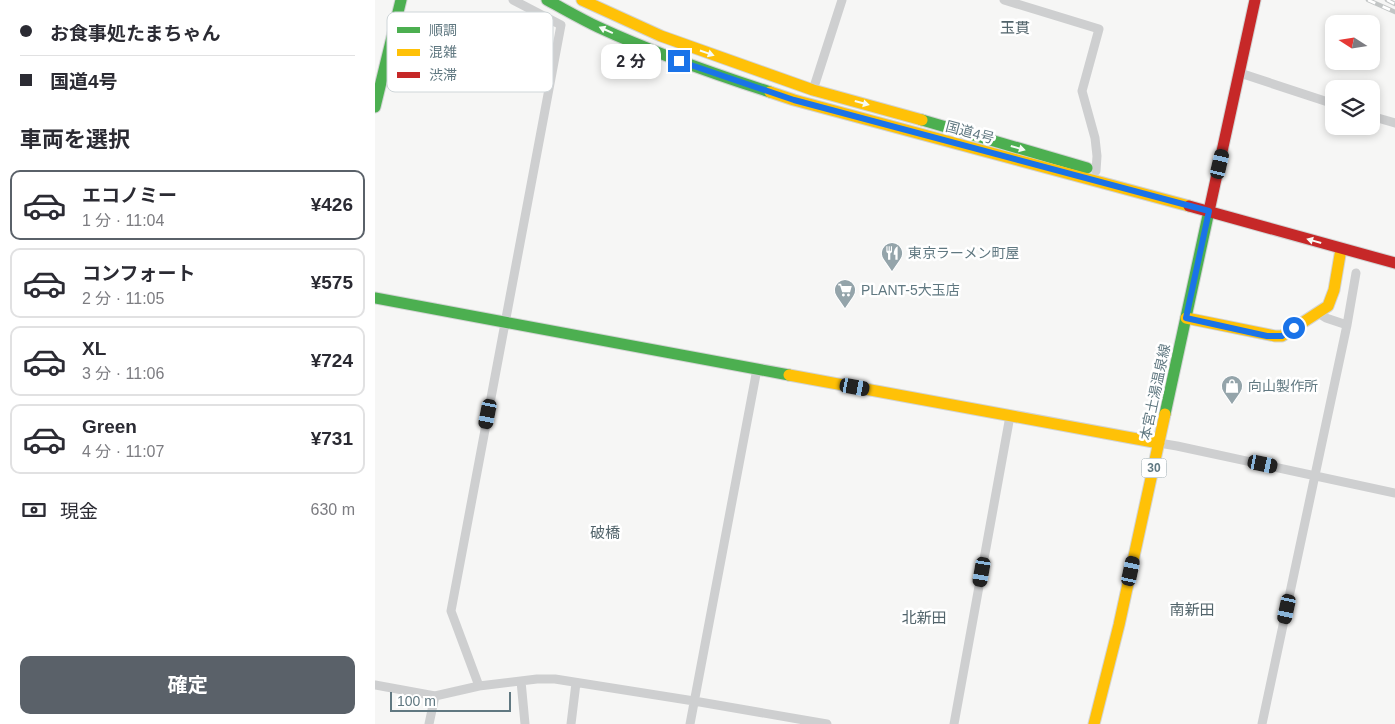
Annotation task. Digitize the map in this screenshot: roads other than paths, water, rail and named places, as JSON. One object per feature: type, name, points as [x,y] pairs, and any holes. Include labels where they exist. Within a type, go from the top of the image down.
[{"type":"main road","name":"国道4号","points":[[547,0],[597,26],[644,47],[697,68],[773,93],[1036,166],[1210,206],[1395,254]]},
{"type":"main road","name":"国道4号","points":[[582,0],[661,36],[813,90],[903,114],[1096,171],[1341,249],[1395,263]]},
{"type":"main road","name":"本宮土湯温泉線","points":[[1094,724],[1119,625],[1255,0]]},
{"type":"main road","points":[[375,106],[387,57]]},
{"type":"main road","points":[[1186,318],[1282,336],[1328,306],[1336,284],[1341,249]]},
{"type":"main road","points":[[375,298],[1159,444]]},
{"type":"street","points":[[513,0],[536,12]]},
{"type":"street","points":[[813,90],[842,0]]},
{"type":"street","points":[[1004,0],[1099,29],[1082,91],[1095,138],[1096,171]]},
{"type":"street","points":[[553,21],[561,25],[553,68]]},
{"type":"street","points":[[1240,73],[1325,101]]},
{"type":"street","points":[[479,686],[451,611],[549,92]]},
{"type":"street","points":[[1380,119],[1395,124]]},
{"type":"street","points":[[1262,724],[1347,325],[1356,273]]},
{"type":"street","points":[[1318,313],[1326,318],[1347,325]]},
{"type":"street","points":[[690,724],[757,369]]},
{"type":"street","points":[[954,724],[1010,416]]},
{"type":"street","points":[[1159,444],[1177,446],[1395,492]]},
{"type":"street","points":[[375,685],[435,696],[479,686],[521,681],[555,680],[827,724]]},
{"type":"street","points":[[521,681],[525,724]]},
{"type":"street","points":[[571,724],[577,683]]},
{"type":"street","points":[[429,724],[435,696]]},
{"type":"railway","points":[[1368,0],[1395,12]]},
{"type":"railway","points":[[1387,0],[1395,4]]},
{"type":"place","name":"東京ラーメン町屋","points":[[892,272]]},
{"type":"place","name":"PLANT-5大玉店","points":[[845,309]]},
{"type":"place","name":"向山製作所","points":[[1232,405]]},
{"type":"district","name":"玉貫","points":[[1015,28]]},
{"type":"district","name":"破橋","points":[[605,533]]},
{"type":"district","name":"南新田","points":[[1192,610]]},
{"type":"district","name":"北新田","points":[[924,618]]}]
